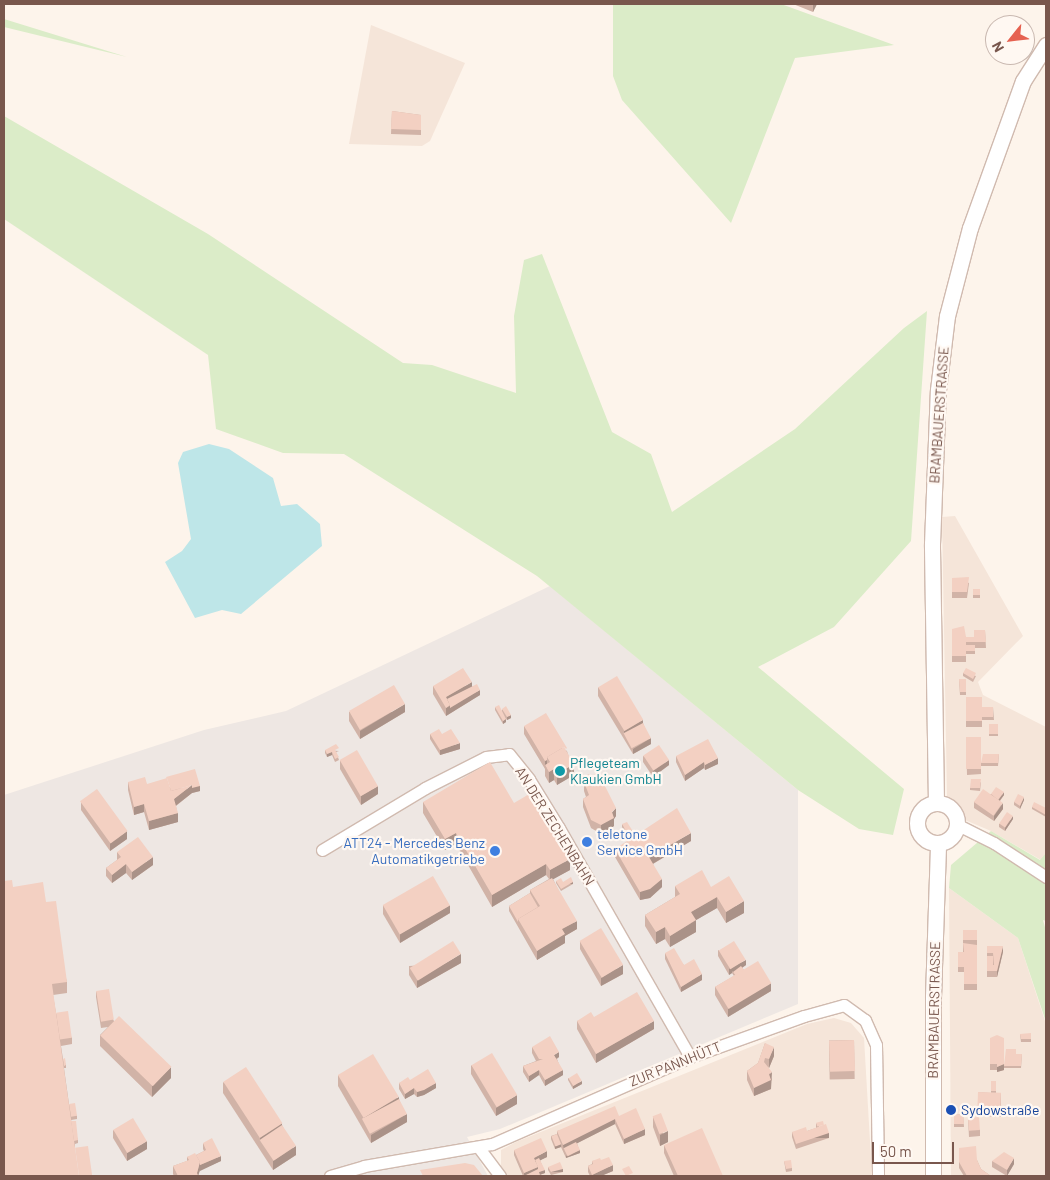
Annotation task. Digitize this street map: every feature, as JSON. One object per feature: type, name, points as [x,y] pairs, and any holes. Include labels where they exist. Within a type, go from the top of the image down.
[{"type":"main road","name":"BRAMBAUERSTRASSE","points":[[936,803],[932,544],[938,390],[947,316],[970,228],[1020,90],[1046,45]]},
{"type":"main road","points":[[936,803],[952,809],[958,825],[951,838],[938,844],[926,840],[917,826],[920,812],[936,803]]},
{"type":"main road","name":"BRAMBAUERSTRASSE","points":[[934,1176],[933,1004],[938,844]]},
{"type":"street","name":"AN DER ZECHENBAHN","points":[[322,850],[425,788],[486,757],[509,754],[529,779],[690,1057]]},
{"type":"street","points":[[958,825],[994,842],[1046,877]]},
{"type":"street","name":"ZUR PANNHÜTT","points":[[330,1176],[364,1166],[479,1148],[690,1057],[804,1016],[844,1005],[866,1020],[876,1045],[878,1176]]},
{"type":"street","points":[[479,1148],[500,1176]]},
{"type":"shaded area","points":[[371,25],[465,63],[430,141],[422,146],[349,144]]},
{"type":"shaded area","points":[[955,516],[1023,636],[978,682],[983,695],[1046,727],[1046,853],[1041,860],[991,831],[965,820],[947,798],[942,517]]},
{"type":"shaded area","points":[[550,586],[798,790],[798,1004],[500,1129],[467,1137],[488,1176],[4,1176],[4,795],[204,730],[286,711]]},
{"type":"shaded area","points":[[949,888],[1018,938],[1046,1024],[1046,1176],[951,1176]]},
{"type":"shaded area","points":[[834,1018],[851,1023],[864,1038],[872,1176],[508,1176],[501,1166],[501,1150],[516,1142],[807,1024]]},
{"type":"green space","points":[[613,4],[781,4],[894,45],[795,58],[731,223],[622,100],[613,76]]},
{"type":"green space","points":[[4,19],[127,57],[4,27]]},
{"type":"green space","points":[[4,116],[208,234],[403,363],[432,365],[516,393],[514,316],[524,260],[542,254],[612,432],[651,454],[672,512],[795,429],[904,328],[927,311],[911,541],[834,627],[758,667],[904,789],[893,835],[859,829],[798,790],[537,576],[344,454],[283,453],[216,429],[208,355],[4,219]]},
{"type":"green space","points":[[991,831],[1040,860],[1046,853],[1046,921],[1043,920],[1046,931],[1046,1022],[1018,938],[949,888],[951,865]]},
{"type":"water","points":[[209,444],[229,449],[273,478],[281,506],[297,504],[320,524],[322,546],[241,614],[222,610],[195,618],[165,562],[182,551],[191,539],[178,463],[183,452]]},
{"type":"building","points":[[392,111],[421,115],[421,130],[391,129]]},
{"type":"building","points":[[969,577],[967,592],[952,592],[952,578]]},
{"type":"building","points":[[973,589],[980,589],[980,595],[973,595]]},
{"type":"building","points":[[964,626],[966,637],[974,637],[974,630],[985,630],[986,642],[966,642],[966,656],[952,656],[952,629]]},
{"type":"building","points":[[966,645],[975,645],[975,651],[966,651]]},
{"type":"building","points":[[463,668],[472,682],[446,697],[450,705],[446,708],[433,686]]},
{"type":"building","points":[[966,668],[976,673],[973,679],[963,673]]},
{"type":"building","points":[[617,676],[643,720],[624,731],[598,687]]},
{"type":"building","points":[[959,679],[966,679],[966,692],[960,692]]},
{"type":"building","points":[[477,684],[480,690],[450,708],[447,699]]},
{"type":"building","points":[[394,685],[405,704],[360,730],[349,711]]},
{"type":"building","points":[[966,697],[982,697],[982,721],[966,721]]},
{"type":"building","points":[[499,705],[506,719],[503,721],[495,707]]},
{"type":"building","points":[[506,706],[511,715],[507,717],[502,709]]},
{"type":"building","points":[[982,707],[993,707],[993,717],[982,717]]},
{"type":"building","points":[[546,713],[567,748],[564,747],[547,757],[545,761],[524,726]]},
{"type":"building","points":[[643,723],[651,738],[632,748],[624,733]]},
{"type":"building","points":[[989,724],[998,724],[998,734],[989,734]]},
{"type":"building","points":[[439,729],[442,734],[451,729],[460,743],[440,750],[430,734]]},
{"type":"building","points":[[966,737],[981,737],[981,769],[966,769]]},
{"type":"building","points":[[708,739],[718,758],[705,765],[704,762],[685,775],[676,756]]},
{"type":"building","points":[[336,744],[339,748],[335,750],[339,757],[335,759],[332,752],[327,754],[325,750]]},
{"type":"building","points":[[659,745],[669,760],[653,771],[643,756]]},
{"type":"building","points":[[564,747],[574,764],[557,774],[554,769],[549,772],[545,765],[550,762],[547,757]]},
{"type":"building","points":[[357,750],[378,786],[361,796],[340,760]]},
{"type":"building","points":[[983,754],[999,754],[998,763],[981,763]]},
{"type":"building","points":[[490,762],[514,803],[531,793],[570,859],[550,870],[546,864],[492,895],[456,833],[445,839],[423,802]]},
{"type":"building","points":[[195,769],[200,786],[192,788],[192,785],[171,791],[166,777]]},
{"type":"building","points":[[598,772],[616,808],[612,812],[614,818],[601,825],[591,820],[583,799],[589,795],[584,782],[588,774],[592,776]]},
{"type":"building","points":[[145,777],[147,784],[167,778],[171,791],[192,785],[174,799],[178,813],[149,821],[144,804],[134,807],[128,782]]},
{"type":"building","points":[[971,779],[981,779],[980,788],[970,788]]},
{"type":"building","points":[[996,787],[1004,792],[998,800],[991,794]]},
{"type":"building","points":[[97,789],[128,831],[111,843],[80,801]]},
{"type":"building","points":[[983,789],[1003,803],[993,816],[974,802]]},
{"type":"building","points":[[1018,794],[1024,797],[1020,806],[1014,802]]},
{"type":"building","points":[[1034,802],[1046,808],[1046,815],[1032,807]]},
{"type":"building","points":[[677,808],[691,833],[649,857],[662,879],[650,889],[640,892],[615,849]]},
{"type":"building","points":[[1007,812],[1013,816],[1005,828],[999,824]]},
{"type":"building","points":[[627,822],[632,830],[627,833],[622,824]]},
{"type":"building","points":[[138,837],[153,857],[132,872],[126,864],[112,875],[106,868],[121,857],[117,852]]},
{"type":"building","points":[[702,870],[711,887],[729,876],[744,901],[726,912],[717,897],[691,912],[696,920],[670,936],[665,927],[656,932],[645,915],[680,894],[675,886]]},
{"type":"building","points":[[433,876],[450,905],[400,934],[383,905]]},
{"type":"building","points":[[571,877],[573,882],[561,889],[556,881],[561,878],[563,882]]},
{"type":"building","points":[[552,878],[577,921],[562,929],[565,934],[537,951],[518,919],[540,906],[530,890]]},
{"type":"building","points":[[12,880],[13,887],[43,882],[46,902],[56,901],[67,982],[52,984],[79,1176],[4,1176],[4,881]]},
{"type":"building","points":[[530,893],[538,907],[518,919],[518,922],[509,906]]},
{"type":"building","points":[[601,928],[623,965],[602,978],[580,941]]},
{"type":"building","points":[[963,930],[977,930],[977,940],[963,940]]},
{"type":"building","points":[[453,941],[461,954],[418,981],[410,968]]},
{"type":"building","points":[[734,941],[746,960],[730,969],[719,951]]},
{"type":"building","points":[[963,943],[977,945],[977,984],[964,984],[964,967],[958,967],[958,952],[964,952]]},
{"type":"building","points":[[987,946],[1003,946],[997,971],[987,971],[987,965],[994,965],[993,953],[987,953]]},
{"type":"building","points":[[674,948],[684,965],[694,959],[702,974],[681,987],[665,953]]},
{"type":"building","points":[[987,956],[993,956],[993,965],[987,965]]},
{"type":"building","points":[[758,961],[771,983],[729,1009],[715,987]]},
{"type":"building","points":[[741,966],[744,970],[736,976],[733,972]]},
{"type":"building","points":[[109,989],[114,1020],[101,1022],[96,991]]},
{"type":"building","points":[[637,992],[654,1021],[596,1054],[577,1021],[591,1012],[594,1017]]},
{"type":"building","points":[[68,1011],[72,1038],[60,1039],[56,1013]]},
{"type":"building","points":[[119,1016],[172,1067],[153,1086],[100,1035]]},
{"type":"building","points":[[1031,1033],[1031,1039],[1021,1039],[1020,1034]]},
{"type":"building","points":[[997,1035],[1004,1038],[1004,1064],[997,1067],[997,1064],[990,1064],[990,1038]]},
{"type":"building","points":[[550,1036],[559,1052],[554,1055],[563,1070],[545,1080],[539,1070],[529,1076],[523,1066],[543,1059],[539,1059],[532,1047]]},
{"type":"building","points":[[854,1040],[855,1071],[830,1072],[829,1041]]},
{"type":"building","points":[[765,1043],[774,1047],[769,1059],[765,1058],[764,1062],[772,1072],[769,1074],[771,1080],[754,1088],[747,1071],[758,1063]]},
{"type":"building","points":[[1006,1049],[1016,1049],[1016,1054],[1022,1054],[1021,1066],[1004,1066]]},
{"type":"building","points":[[492,1053],[517,1095],[497,1107],[471,1065]]},
{"type":"building","points":[[373,1054],[399,1097],[364,1118],[338,1075]]},
{"type":"building","points":[[246,1067],[282,1123],[260,1138],[223,1082]]},
{"type":"building","points":[[428,1069],[436,1083],[417,1092],[414,1088],[405,1094],[399,1083],[408,1077],[410,1080]]},
{"type":"building","points":[[577,1073],[582,1081],[573,1086],[569,1078]]},
{"type":"building","points":[[991,1081],[996,1081],[996,1091],[991,1091]]},
{"type":"building","points":[[978,1092],[1001,1093],[1000,1112],[977,1111]]},
{"type":"building","points":[[399,1099],[407,1114],[370,1134],[362,1119]]},
{"type":"building","points":[[75,1103],[77,1116],[71,1117],[69,1104]]},
{"type":"building","points":[[615,1106],[619,1116],[636,1108],[645,1129],[624,1139],[615,1119],[563,1145],[557,1131]]},
{"type":"building","points":[[661,1113],[668,1131],[659,1134],[653,1116]]},
{"type":"building","points":[[963,1114],[964,1124],[954,1124],[954,1115]]},
{"type":"building","points":[[979,1117],[980,1130],[969,1131],[968,1118]]},
{"type":"building","points":[[133,1118],[147,1141],[127,1153],[113,1130]]},
{"type":"building","points":[[71,1121],[76,1121],[78,1140],[74,1141]]},
{"type":"building","points":[[823,1121],[824,1125],[817,1127],[816,1123]]},
{"type":"building","points":[[826,1124],[829,1133],[796,1144],[792,1132],[806,1127],[807,1131]]},
{"type":"building","points":[[282,1125],[296,1146],[274,1161],[260,1140]]},
{"type":"building","points":[[702,1128],[723,1176],[678,1176],[664,1145]]},
{"type":"building","points":[[557,1134],[561,1144],[556,1146],[551,1136]]},
{"type":"building","points":[[212,1138],[221,1156],[200,1165],[196,1155],[206,1150],[203,1143]]},
{"type":"building","points":[[541,1138],[547,1151],[534,1158],[538,1167],[524,1173],[514,1150]]},
{"type":"building","points":[[576,1142],[580,1150],[568,1156],[564,1148]]},
{"type":"building","points":[[88,1146],[92,1176],[79,1176],[75,1148]]},
{"type":"building","points":[[976,1146],[977,1160],[981,1169],[991,1176],[967,1176],[959,1162],[959,1148]]},
{"type":"building","points":[[1004,1152],[1014,1158],[1007,1170],[992,1161]]},
{"type":"building","points":[[195,1153],[200,1162],[198,1176],[178,1176],[173,1166],[189,1160],[187,1157]]},
{"type":"building","points":[[609,1157],[613,1165],[592,1175],[588,1166],[593,1164],[592,1161]]},
{"type":"building","points":[[539,1158],[545,1170],[539,1172],[540,1175],[538,1176],[527,1176],[538,1169],[535,1160]]},
{"type":"building","points":[[791,1160],[792,1168],[786,1169],[784,1161]]},
{"type":"building","points":[[560,1162],[563,1169],[551,1172],[548,1167]]},
{"type":"building","points":[[465,1163],[474,1165],[483,1176],[423,1176],[420,1170]]},
{"type":"building","points":[[629,1166],[633,1173],[626,1176],[622,1169]]},
{"type":"place","name":"Pflegeteam Klaukien GmbH","points":[[560,771]]},
{"type":"place","name":"teletone Service GmbH","points":[[587,842]]},
{"type":"place","name":"ATT24 - Mercedes Benz Automatikgetriebe","points":[[495,851]]},
{"type":"place","name":"Sydowstraße","points":[[951,1110]]}]
